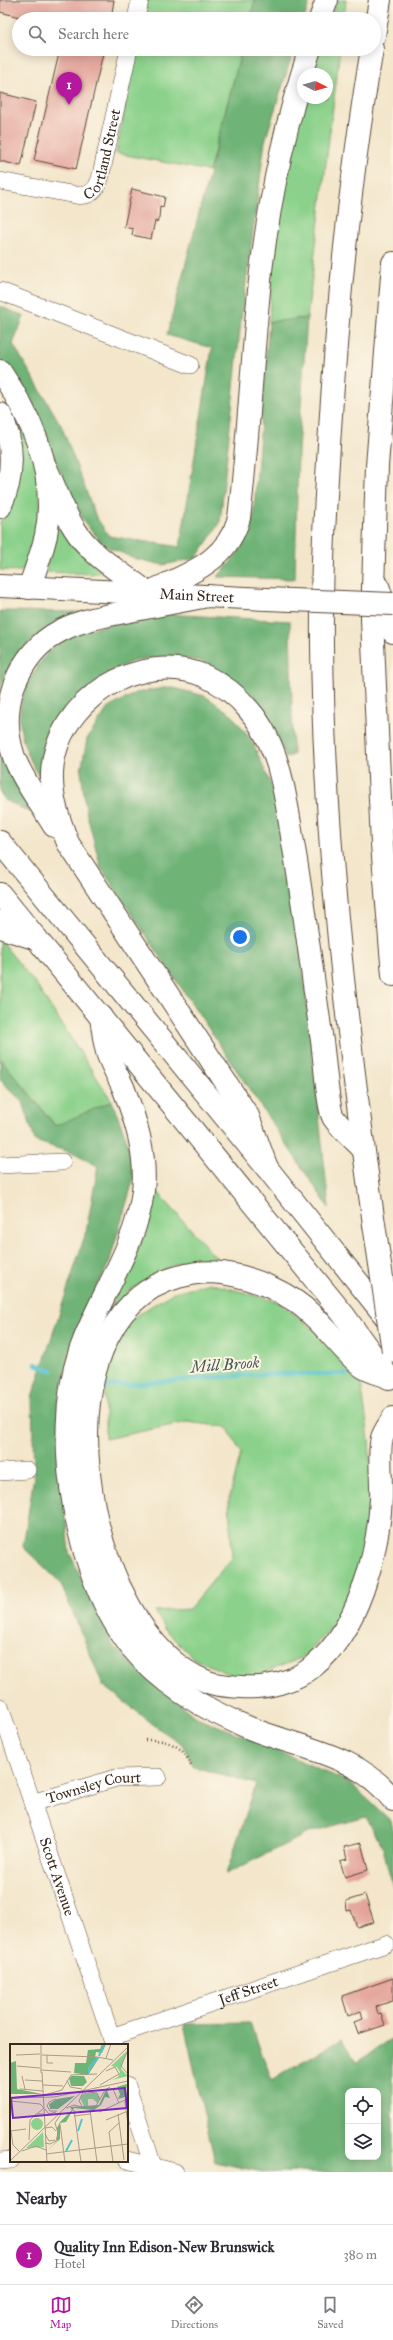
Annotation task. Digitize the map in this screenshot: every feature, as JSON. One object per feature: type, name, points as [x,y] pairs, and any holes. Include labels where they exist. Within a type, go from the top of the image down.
[{"type":"main road","points":[[322,12],[326,0]]},
{"type":"main road","points":[[378,12],[380,0]]},
{"type":"main road","points":[[0,371],[27,417],[38,441],[45,466],[67,516],[84,542],[100,558],[148,593],[210,562],[224,548],[235,531],[243,481],[261,270],[268,224],[292,102],[308,56]]},
{"type":"main road","points":[[371,56],[354,169],[338,302],[326,476],[322,645],[324,734],[334,904],[343,992],[363,1149],[393,1351]]},
{"type":"main road","points":[[393,263],[382,386],[372,619],[382,844],[393,975]]},
{"type":"main road","points":[[0,414],[10,446],[11,463],[10,481],[0,507]]},
{"type":"main road","points":[[29,588],[46,534],[48,503],[45,466]]},
{"type":"main road","points":[[373,572],[393,632]]},
{"type":"main road","name":"Main Street","points":[[0,586],[393,604]]},
{"type":"main road","points":[[208,596],[85,619],[56,632],[46,639],[25,662],[12,692],[9,710],[10,741],[15,758],[23,774],[58,833],[68,843],[248,1116],[267,1168]]},
{"type":"main road","points":[[68,843],[54,807],[52,772],[56,751],[64,731],[82,705],[108,685],[132,674],[155,669],[179,670],[203,675],[220,684],[237,696],[251,712],[262,729],[281,772],[299,878],[332,1116],[363,1149]]},
{"type":"main road","points":[[0,842],[267,1168],[393,1326]]},
{"type":"main road","points":[[0,894],[343,1314],[391,1380]]},
{"type":"main road","points":[[0,922],[6,929],[37,939]]},
{"type":"main road","points":[[101,1017],[108,1056],[122,1084],[139,1136],[144,1176],[139,1214],[78,1354],[68,1405],[67,1432],[72,1494],[79,1530],[92,1574],[114,1622],[130,1646],[149,1667],[176,1689],[199,1704],[251,1729],[350,1764],[366,1774],[393,1800]]},
{"type":"main road","points":[[391,1380],[364,1368],[310,1312],[282,1294],[241,1277],[208,1272],[168,1280],[150,1287],[120,1314],[108,1335],[99,1356],[92,1384],[88,1409],[89,1465],[101,1534],[110,1565],[121,1594],[138,1622],[154,1642],[189,1672],[207,1682],[225,1686],[249,1688],[279,1684],[294,1678],[322,1658],[337,1644],[358,1602],[374,1546],[381,1497],[381,1438],[393,1418]]},
{"type":"street","points":[[137,12],[140,0]]},
{"type":"street","name":"Cortland Street","points":[[0,181],[81,196],[95,189],[100,179],[127,56]]},
{"type":"street","points":[[0,291],[190,365]]},
{"type":"street","points":[[0,1164],[62,1162]]},
{"type":"street","points":[[0,1472],[27,1470]]},
{"type":"street","name":"Scott Avenue","points":[[0,1708],[112,2041]]},
{"type":"street","name":"Townsley Court","points":[[32,1804],[116,1778],[158,1777]]},
{"type":"street","name":"Jeff Street","points":[[112,2041],[386,1944]]},
{"type":"street","points":[[128,2089],[153,2166]]},
{"type":"street","points":[[0,2161],[10,2160]]},
{"type":"street","points":[[128,2160],[175,2172]]},
{"type":"path","points":[[145,1740],[158,1740],[179,1748],[186,1754],[191,1766]]},
{"type":"green space","points":[[147,0],[255,0],[252,12],[144,12]]},
{"type":"green space","points":[[255,0],[310,0],[306,12],[252,12]]},
{"type":"green space","points":[[338,0],[346,0],[345,12],[333,12]]},
{"type":"green space","points":[[136,56],[240,56],[209,171],[116,153]]},
{"type":"green space","points":[[240,56],[292,56],[265,141],[241,320],[220,523],[196,558],[163,565],[133,558],[104,545],[85,523],[24,397],[0,358],[0,306],[24,316],[13,344],[61,425],[96,517],[109,536],[180,547],[212,348],[167,335]]},
{"type":"green space","points":[[315,56],[339,56],[307,318],[269,322],[274,240],[291,148],[302,104],[333,104],[333,68],[312,68]]},
{"type":"green space","points":[[307,318],[298,451],[295,579],[217,577],[239,551],[253,521],[269,322]]},
{"type":"green space","points":[[13,410],[29,440],[38,475],[41,518],[27,567],[21,571],[0,570],[0,522],[11,505],[20,446]]},
{"type":"green space","points":[[54,505],[102,572],[92,574],[46,572]]},
{"type":"green space","points":[[0,611],[89,612],[59,624],[33,640],[12,662],[5,675],[0,692]]},
{"type":"green space","points":[[165,614],[290,621],[293,755],[286,758],[272,726],[237,683],[201,661],[169,656],[135,660],[106,674],[64,711],[44,754],[40,779],[26,750],[20,723],[20,710],[23,696],[29,681],[43,658],[57,644],[77,634],[114,623]]},
{"type":"green space","points":[[169,687],[205,696],[231,714],[252,741],[275,794],[291,856],[329,1208],[101,868],[86,811],[81,771],[87,739],[108,708],[136,693]]},
{"type":"green space","points":[[0,745],[36,815],[5,800],[0,792]]},
{"type":"green space","points":[[0,940],[35,983],[112,1101],[56,1126],[0,1058]]},
{"type":"green space","points":[[0,1058],[55,1126],[112,1101],[137,1167],[109,1263],[76,1330],[59,1399],[62,1483],[69,1552],[113,1646],[194,1716],[270,1747],[350,1783],[391,1821],[393,1829],[393,1888],[383,1848],[366,1817],[310,1832],[226,1874],[256,1784],[194,1767],[182,1744],[158,1728],[103,1685],[60,1582],[23,1547],[34,1476],[32,1398],[86,1232],[98,1166],[72,1153],[35,1141],[23,1102],[0,1080]]},
{"type":"green space","points":[[155,1189],[218,1260],[175,1264],[131,1289],[109,1312],[144,1231]]},
{"type":"green space","points":[[210,1283],[278,1302],[329,1340],[361,1382],[369,1440],[374,1515],[346,1612],[303,1657],[245,1681],[193,1658],[167,1632],[155,1611],[189,1609],[232,1558],[229,1500],[241,1453],[227,1427],[187,1422],[105,1439],[105,1370],[131,1319],[174,1292]]},
{"type":"green space","points":[[250,2023],[272,2080],[341,2039],[357,2062],[393,2038],[393,2172],[263,2172],[215,2162],[184,2024]]},
{"type":"building","points":[[0,0],[114,0],[112,12],[12,12],[12,15],[0,12]]},
{"type":"building","points":[[58,56],[102,56],[76,169],[34,160]]},
{"type":"building","points":[[0,93],[36,102],[21,166],[0,161]]},
{"type":"building","points":[[132,189],[165,197],[163,207],[160,206],[159,218],[157,222],[155,221],[151,239],[132,235],[133,229],[124,227]]},
{"type":"building","points":[[361,1843],[368,1870],[345,1877],[340,1861],[347,1859],[344,1847]]},
{"type":"building","points":[[365,1895],[374,1922],[357,1927],[351,1910],[347,1911],[346,1901]]},
{"type":"building","points":[[393,1978],[393,2001],[376,2006],[378,2014],[381,2013],[385,2025],[358,2034],[354,2022],[363,2019],[361,2011],[348,2016],[342,1996]]},
{"type":"waterway","name":"Mill Brook","points":[[36,1364],[52,1371]]},
{"type":"waterway","name":"Mill Brook","points":[[106,1386],[263,1374],[347,1374]]},
{"type":"place","name":"Quality Inn Edison-New Brunswick","points":[[69,105]]}]
